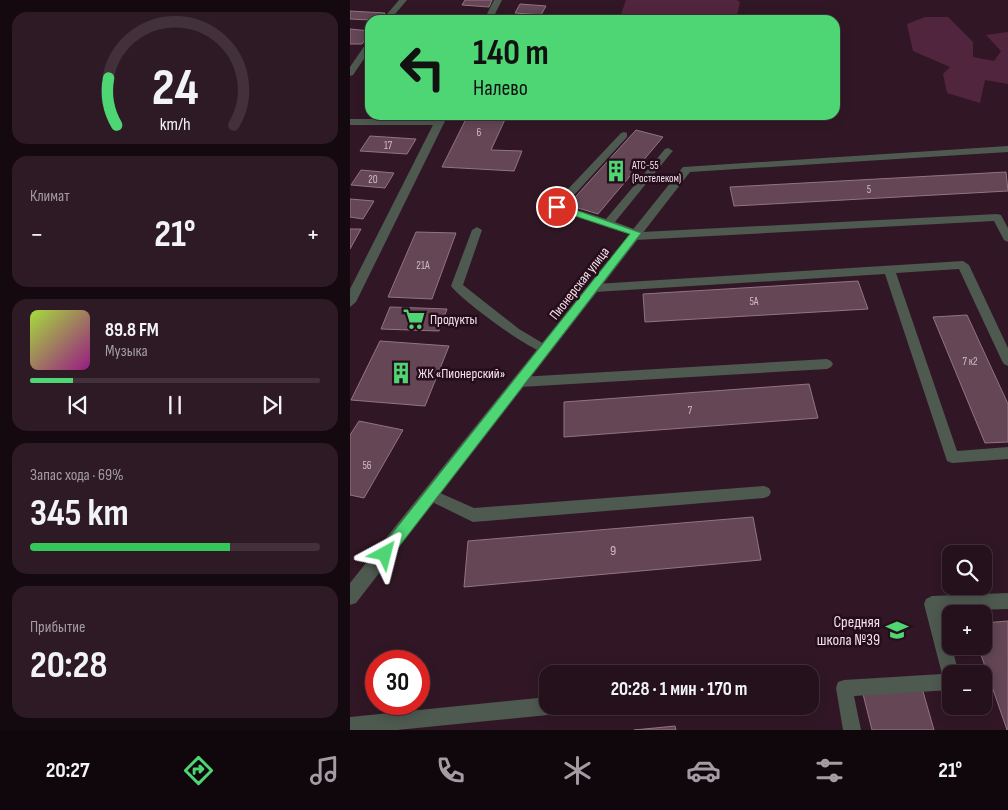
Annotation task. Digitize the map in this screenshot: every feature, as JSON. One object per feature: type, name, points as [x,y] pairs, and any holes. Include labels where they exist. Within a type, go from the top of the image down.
[{"type":"street","points":[[350,302],[441,120]]},
{"type":"street","name":"Пионерская улица","points":[[350,598],[687,169],[1008,149]]},
{"type":"lane","points":[[390,15],[403,0]]},
{"type":"lane","points":[[490,15],[498,0]]},
{"type":"lane","points":[[350,73],[365,51]]},
{"type":"lane","points":[[350,122],[411,120]]},
{"type":"lane","points":[[624,135],[557,207],[636,234],[997,217],[1008,238]]},
{"type":"lane","points":[[608,224],[668,151]]},
{"type":"lane","points":[[477,230],[457,286],[515,332],[545,350]]},
{"type":"lane","points":[[595,288],[963,265],[1008,361]]},
{"type":"lane","points":[[889,270],[952,457],[1008,453]]},
{"type":"lane","points":[[520,382],[827,364]]},
{"type":"lane","points":[[431,495],[473,515],[764,492]]},
{"type":"lane","points":[[948,665],[932,604],[1008,601]]},
{"type":"lane","points":[[852,730],[844,688],[942,683]]},
{"type":"lane","points":[[350,726],[539,707]]},
{"type":"shaded area","points":[[626,0],[737,0],[740,2],[737,15],[621,15]]},
{"type":"shaded area","points":[[925,17],[948,17],[973,42],[973,57],[994,61],[1001,51],[986,35],[1008,32],[1008,84],[985,80],[980,103],[947,93],[943,74],[950,67],[913,51],[907,24]]},
{"type":"building","points":[[465,0],[492,0],[489,7],[462,5]]},
{"type":"building","points":[[520,4],[546,6],[541,15],[515,13]]},
{"type":"building","points":[[350,11],[385,13],[383,15],[365,15],[365,20],[350,19]]},
{"type":"building","points":[[350,29],[365,30],[365,40],[362,44],[350,44]]},
{"type":"building","points":[[466,120],[505,120],[491,150],[522,151],[514,171],[442,167]]},
{"type":"building","name":"АТС-55 (Ростелеком)","points":[[636,130],[663,137],[598,214],[568,205]]},
{"type":"building","points":[[370,136],[416,139],[407,154],[360,151]]},
{"type":"building","points":[[361,170],[394,173],[385,188],[351,185]]},
{"type":"building","points":[[1006,172],[1008,191],[734,206],[730,187]]},
{"type":"building","points":[[350,199],[374,201],[363,219],[350,217]]},
{"type":"building","points":[[350,229],[361,229],[350,249]]},
{"type":"building","points":[[416,232],[456,233],[432,299],[388,297]]},
{"type":"building","points":[[858,281],[868,309],[645,322],[643,294]]},
{"type":"building","name":"Продукты","points":[[390,307],[447,309],[439,331],[381,329]]},
{"type":"building","points":[[967,315],[1008,404],[1008,442],[985,443],[933,317]]},
{"type":"building","name":"ЖК «Пионерский»","points":[[380,341],[449,346],[425,406],[351,400]]},
{"type":"building","points":[[809,384],[818,418],[564,437],[564,402]]},
{"type":"building","points":[[359,421],[403,430],[364,498],[350,495],[350,435]]},
{"type":"building","points":[[753,517],[761,560],[464,587],[468,541]]},
{"type":"building","points":[[1008,621],[1008,730],[992,687],[992,665],[985,665],[981,655],[992,655],[992,622]]},
{"type":"building","points":[[922,688],[934,730],[872,730],[863,694]]},
{"type":"building","points":[[675,726],[676,730],[634,730]]},
{"type":"place","name":"АТС-55 (Ростелеком)","points":[[616,171]]},
{"type":"place","name":"Продукты","points":[[414,319]]},
{"type":"place","name":"ЖК «Пионерский»","points":[[401,373]]},
{"type":"place","name":"Средняя школа №39","points":[[897,630]]},
{"type":"route","points":[[385,554],[637,233],[557,207]]}]
